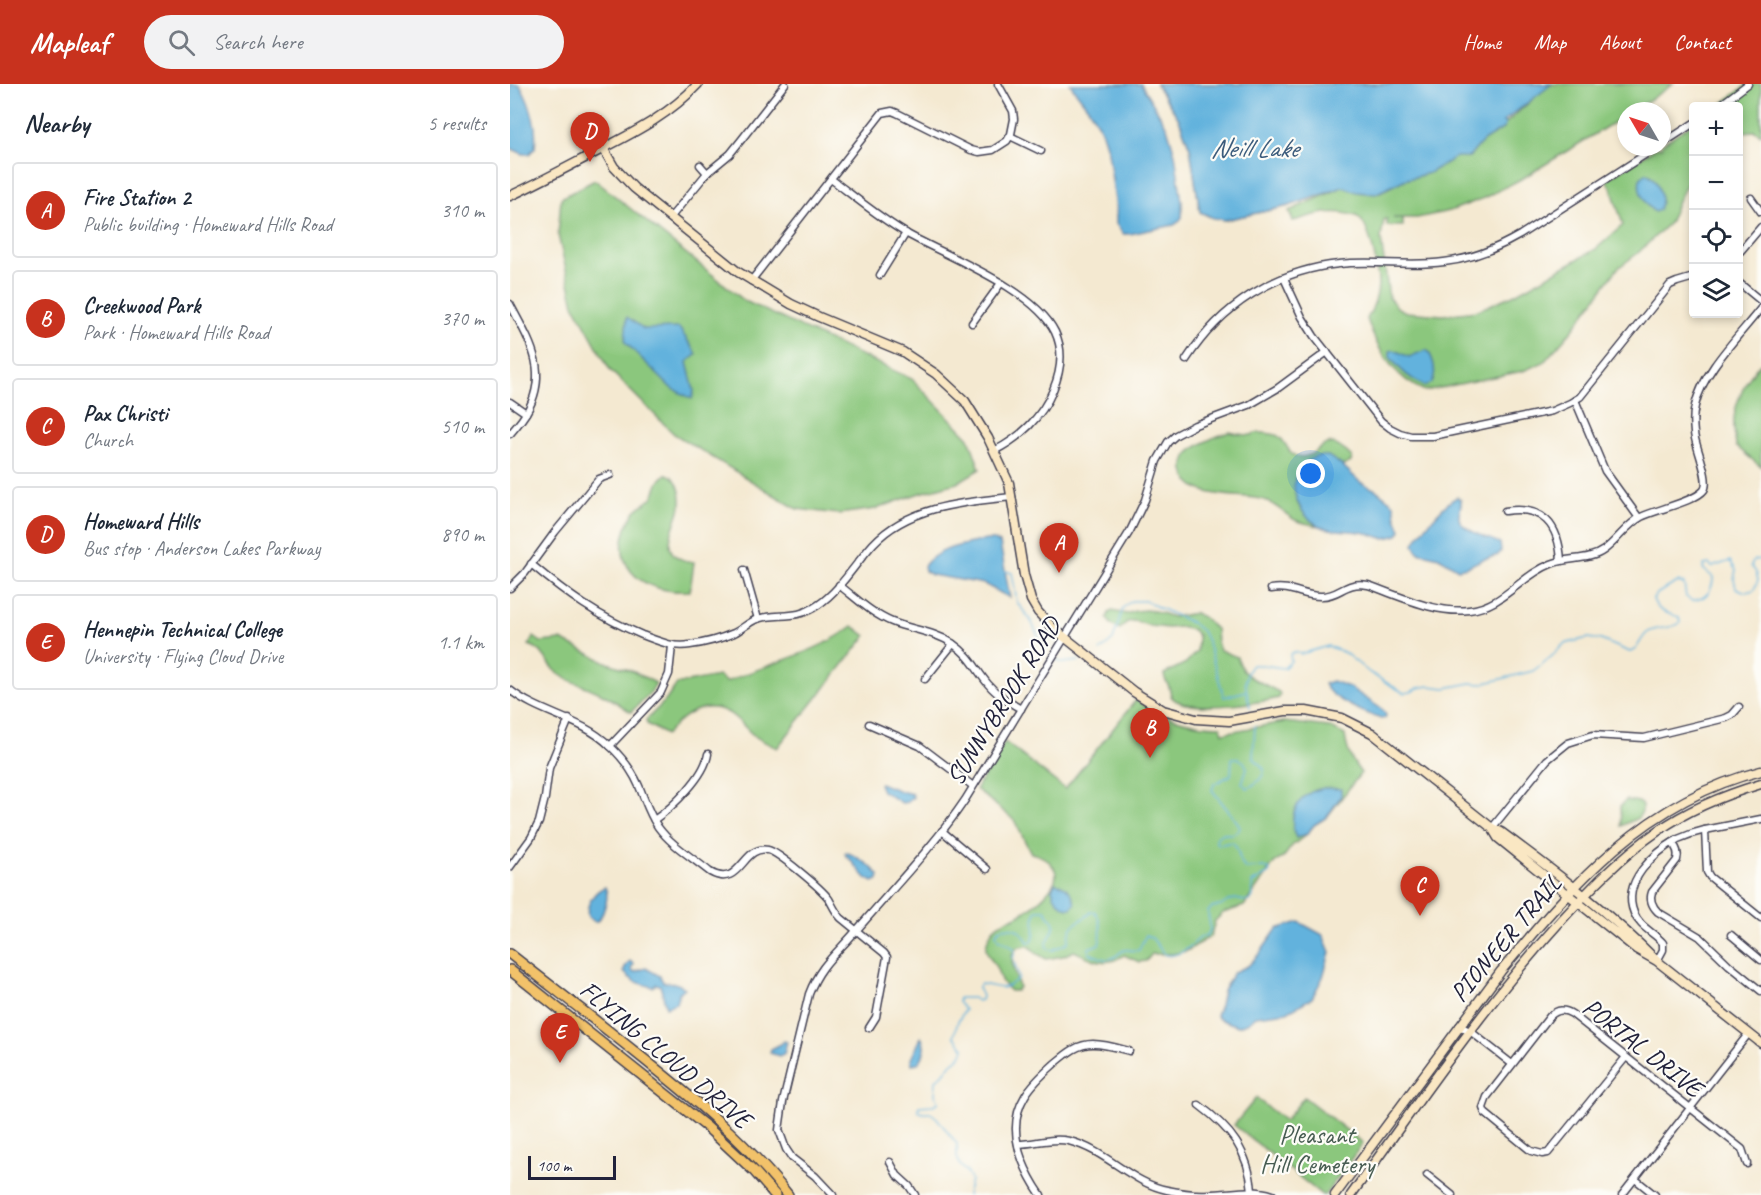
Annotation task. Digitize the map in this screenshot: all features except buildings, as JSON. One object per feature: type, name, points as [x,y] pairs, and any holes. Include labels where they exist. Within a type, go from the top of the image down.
[{"type":"main road","name":"FLYING CLOUD DRIVE","points":[[510,954],[700,1105],[733,1134],[788,1195]]},
{"type":"main road","name":"FLYING CLOUD DRIVE","points":[[510,970],[707,1126],[775,1195]]},
{"type":"street","points":[[510,196],[655,121],[673,108],[698,84]]},
{"type":"street","points":[[670,218],[707,173],[730,153],[785,84]]},
{"type":"street","points":[[751,281],[878,117],[887,111],[892,109],[971,150],[979,152],[1001,146],[1014,127],[1013,111],[998,84]]},
{"type":"street","points":[[1724,102],[1748,84]]},
{"type":"street","points":[[765,96],[772,101]]},
{"type":"street","points":[[1671,138],[1689,126]]},
{"type":"street","points":[[1010,136],[1041,151]]},
{"type":"street","points":[[603,148],[622,177],[715,255],[751,281],[819,317],[895,348],[920,361],[965,401],[1003,468],[1012,496],[1027,588],[1038,612],[1046,622],[1134,692],[1163,710],[1180,716],[1204,720],[1229,720],[1285,711],[1306,711],[1330,715],[1352,723],[1383,741],[1492,828],[1510,838],[1636,949],[1658,961],[1761,1043]]},
{"type":"street","points":[[1186,360],[1199,340],[1214,324],[1249,295],[1266,285],[1318,267],[1340,263],[1442,262],[1482,254],[1520,235],[1643,156]]},
{"type":"street","points":[[700,165],[707,173]]},
{"type":"street","points":[[831,179],[906,233],[1001,283],[1041,313],[1055,332],[1059,344],[1061,367],[1052,393],[1036,419],[1013,440],[994,451]]},
{"type":"street","points":[[1751,198],[1761,212]]},
{"type":"street","points":[[1743,248],[1761,227]]},
{"type":"street","points":[[880,275],[906,233]]},
{"type":"street","points":[[1284,278],[1302,317],[1381,421],[1400,433],[1418,436],[1433,436],[1552,411],[1575,400],[1580,397],[1665,291],[1677,282],[1689,278]]},
{"type":"street","points":[[972,323],[1001,283]]},
{"type":"street","points":[[1743,286],[1761,301]]},
{"type":"street","points":[[510,304],[535,353],[537,367],[535,394],[526,413],[510,434]]},
{"type":"street","points":[[1271,589],[1282,586],[1322,596],[1359,584],[1439,609],[1466,611],[1491,605],[1537,570],[1562,561],[1589,557],[1604,550],[1639,518],[1696,497],[1705,489],[1706,480],[1694,434],[1694,414],[1698,394],[1712,370],[1761,308]]},
{"type":"street","name":"SUNNYBROOK ROAD","points":[[833,1195],[792,1158],[779,1130],[789,1076],[814,980],[962,806],[1138,516],[1157,461],[1168,442],[1185,429],[1249,405],[1278,388],[1327,352]]},
{"type":"street","points":[[1575,400],[1605,471],[1639,518]]},
{"type":"street","points":[[510,402],[526,413]]},
{"type":"street","points":[[1418,436],[1418,446]]},
{"type":"street","points":[[510,588],[599,479],[610,474]]},
{"type":"street","points":[[531,564],[585,606],[623,627],[672,646],[688,645],[723,638],[758,619],[794,615],[806,611],[827,598],[876,542],[903,522],[934,509],[1012,496]]},
{"type":"street","points":[[1505,511],[1529,511],[1545,518],[1556,532],[1562,561]]},
{"type":"street","points":[[744,570],[758,619]]},
{"type":"street","points":[[839,585],[874,612],[890,621],[939,636],[953,644],[972,661],[986,683],[995,692],[1021,709]]},
{"type":"street","points":[[925,679],[953,644]]},
{"type":"street","points":[[610,746],[661,692],[669,674],[672,646]]},
{"type":"street","points":[[510,690],[531,704],[569,719],[593,732],[610,746],[635,778],[654,820],[671,841],[716,876],[735,873],[753,852],[763,846],[818,888],[829,899],[836,913],[887,957],[876,1017],[868,1028]]},
{"type":"street","points":[[1492,828],[1547,760],[1568,743],[1593,735],[1637,738],[1657,735],[1726,718],[1739,707]]},
{"type":"street","points":[[510,867],[531,838],[539,822],[546,798],[549,768],[569,719]]},
{"type":"street","points":[[869,724],[920,746],[973,786]]},
{"type":"street","points":[[654,820],[678,801],[704,768],[708,754]]},
{"type":"street","name":"PIONEER TRAIL","points":[[1335,1195],[1501,971],[1528,938],[1610,853],[1641,827],[1673,807],[1711,789],[1761,771]]},
{"type":"street","name":"PIONEER TRAIL","points":[[1351,1195],[1470,1031],[1521,967],[1621,859],[1665,826],[1702,806],[1731,793],[1761,784]]},
{"type":"street","points":[[1658,961],[1664,950],[1663,943],[1637,920],[1632,904],[1631,895],[1634,885],[1644,868],[1672,843],[1691,834],[1761,819]]},
{"type":"street","points":[[1705,830],[1707,872],[1710,877],[1761,918]]},
{"type":"street","points":[[942,831],[987,869]]},
{"type":"street","points":[[1672,843],[1678,851],[1677,860],[1652,892],[1653,907],[1704,941],[1761,991]]},
{"type":"street","points":[[1731,935],[1761,960]]},
{"type":"street","name":"PORTAL DRIVE","points":[[1512,1064],[1550,1016],[1561,1010],[1572,1014],[1742,1149],[1747,1164]]},
{"type":"street","points":[[1459,1026],[1470,1031],[1512,1064],[1487,1097],[1483,1108],[1485,1113],[1531,1151],[1542,1154],[1553,1149],[1626,1057]]},
{"type":"street","points":[[1622,1195],[1749,1033]]},
{"type":"street","points":[[1041,1195],[1021,1160],[1018,1144],[1017,1114],[1025,1095],[1041,1076],[1067,1052],[1075,1048],[1092,1044],[1129,1051]]},
{"type":"street","points":[[1199,1105],[1221,1124],[1243,1150],[1250,1169],[1252,1191]]},
{"type":"street","points":[[1018,1144],[1069,1141],[1105,1156],[1138,1179],[1164,1192],[1205,1195],[1252,1191],[1273,1195]]},
{"type":"street","points":[[891,1162],[897,1175],[915,1195]]},
{"type":"street","points":[[1427,1175],[1452,1195]]},
{"type":"street","points":[[1635,1179],[1655,1195]]},
{"type":"green space","points":[[1156,84],[1673,84],[1646,102],[1617,102],[1617,121],[1523,178],[1484,198],[1450,211],[1417,218],[1393,218],[1403,219],[1403,226],[1387,226],[1387,219],[1384,219],[1381,238],[1389,298],[1398,308],[1406,312],[1443,315],[1476,311],[1513,295],[1596,249],[1623,225],[1611,187],[1606,180],[1643,156],[1671,156],[1671,138],[1689,126],[1689,180],[1669,223],[1638,253],[1618,268],[1573,329],[1544,362],[1523,371],[1425,391],[1404,379],[1388,362],[1371,330],[1367,319],[1376,298],[1378,277],[1369,236],[1361,220],[1356,216],[1332,212],[1293,221],[1289,211],[1339,189],[1289,206],[1225,220],[1213,218],[1200,212],[1190,148],[1179,119]],"holes":[[[1532,100],[1506,123],[1504,128],[1483,141],[1469,157],[1456,156],[1429,173],[1404,180],[1376,194]]]},
{"type":"green space","points":[[1748,84],[1761,84],[1761,135],[1755,131],[1743,132],[1743,102],[1724,102]]},
{"type":"green space","points":[[595,180],[745,301],[912,379],[969,438],[980,469],[957,483],[876,509],[838,514],[797,509],[674,434],[610,370],[574,305],[558,235],[561,198]]},
{"type":"green space","points":[[1761,363],[1761,467],[1736,446],[1734,418],[1743,388]]},
{"type":"green space","points":[[1230,432],[1244,435],[1262,433],[1276,435],[1283,440],[1292,454],[1299,457],[1307,456],[1328,444],[1334,444],[1352,457],[1351,462],[1343,466],[1328,456],[1295,479],[1295,494],[1299,506],[1317,526],[1295,520],[1264,500],[1208,492],[1190,483],[1184,468],[1185,459],[1189,453],[1206,442]]},
{"type":"green space","points":[[667,474],[676,481],[681,497],[681,505],[670,542],[671,549],[682,559],[694,562],[690,591],[672,591],[641,581],[624,559],[622,545],[626,529],[635,511],[651,498],[659,481]]},
{"type":"green space","points":[[1146,610],[1173,617],[1195,613],[1203,617],[1216,629],[1220,650],[1237,657],[1243,671],[1279,692],[1279,698],[1222,706],[1190,705],[1178,701],[1171,696],[1164,674],[1186,663],[1197,651],[1198,636],[1193,630],[1150,626],[1135,621],[1127,622],[1120,629],[1112,625],[1107,618],[1112,611],[1127,614]]},
{"type":"green space","points":[[853,626],[866,636],[777,748],[755,736],[731,714],[718,709],[701,709],[685,716],[666,735],[647,724],[646,720],[666,700],[677,684],[718,676],[726,682],[824,644]]},
{"type":"green space","points":[[534,637],[541,642],[561,640],[656,683],[651,692],[631,712],[607,696],[555,671],[538,650],[529,645]]},
{"type":"green space","points":[[1136,700],[1177,719],[1221,726],[1223,733],[1284,722],[1329,727],[1345,735],[1350,755],[1361,773],[1327,817],[1314,825],[1283,858],[1275,862],[1244,906],[1223,913],[1215,921],[1211,936],[1187,951],[1152,954],[1146,961],[1139,962],[1124,955],[1105,962],[1074,951],[1046,959],[1029,946],[1020,947],[1012,955],[1019,987],[1016,991],[1010,991],[1002,982],[986,944],[996,926],[1023,913],[1044,895],[1056,874],[1047,860],[1031,853],[1014,820],[976,789],[1005,742],[1065,789]]},
{"type":"green space","points":[[1626,800],[1639,802],[1642,812],[1638,818],[1621,826],[1620,807]]},
{"type":"green space","name":"Pleasant Hill Cemetery","points":[[1304,1097],[1363,1143],[1325,1195],[1322,1195],[1234,1125],[1256,1098],[1285,1121]]},
{"type":"water","points":[[510,84],[520,85],[533,115],[535,148],[529,154],[523,154],[510,148]]},
{"type":"water","name":"Neill Lake","points":[[1070,84],[1141,84],[1167,127],[1175,154],[1182,202],[1180,221],[1174,225],[1123,234],[1116,224],[1108,152],[1101,130]]},
{"type":"water","name":"Neill Lake","points":[[1156,84],[1552,84],[1503,122],[1506,123],[1504,128],[1483,141],[1469,157],[1456,157],[1429,173],[1404,180],[1375,194],[1357,192],[1343,187],[1289,206],[1225,220],[1200,212],[1190,148],[1179,119]]},
{"type":"water","points":[[1646,173],[1654,179],[1660,194],[1659,210],[1655,212],[1645,202],[1641,193],[1640,179]]},
{"type":"water","points":[[627,317],[644,329],[679,328],[697,354],[687,362],[694,391],[692,399],[671,388],[625,342]]},
{"type":"water","points":[[1394,350],[1409,357],[1428,351],[1434,367],[1432,383],[1425,386],[1406,374],[1390,357],[1390,351]]},
{"type":"water","points":[[1320,456],[1328,456],[1360,482],[1376,490],[1394,504],[1401,530],[1398,535],[1382,538],[1360,532],[1328,529],[1307,517],[1296,497],[1294,487],[1296,477],[1300,468],[1308,461]]},
{"type":"water","points":[[1457,497],[1461,500],[1459,519],[1461,523],[1477,534],[1500,543],[1501,551],[1498,555],[1458,569],[1439,557],[1418,552],[1414,544],[1433,518]]},
{"type":"water","points":[[986,540],[1000,543],[1010,598],[984,584],[932,575],[925,571],[924,566],[936,555],[960,545]]},
{"type":"water","points":[[1332,681],[1349,687],[1383,710],[1385,718],[1381,719],[1340,700],[1324,684]]},
{"type":"water","points":[[880,783],[912,794],[913,797],[908,802],[902,803],[882,791]]},
{"type":"water","points":[[1324,788],[1341,789],[1341,796],[1327,817],[1314,825],[1307,834],[1296,838],[1293,821],[1297,806],[1308,794]]},
{"type":"water","points":[[846,852],[872,868],[879,875],[878,880],[873,882],[866,878],[845,854]]},
{"type":"water","points":[[1055,883],[1066,888],[1073,896],[1075,904],[1071,908],[1064,906],[1056,899],[1052,889]]},
{"type":"water","points":[[605,887],[606,904],[599,920],[595,922],[588,917],[589,903],[594,895]]},
{"type":"water","points":[[1299,922],[1323,935],[1330,952],[1323,977],[1312,998],[1287,1012],[1256,1016],[1249,1022],[1238,1026],[1219,1019],[1216,1015],[1223,990],[1234,972],[1248,966],[1277,929]]},
{"type":"water","points":[[630,961],[634,964],[631,968],[634,972],[646,968],[660,976],[663,982],[675,983],[685,988],[679,993],[676,1003],[666,1007],[660,985],[656,984],[653,987],[645,985],[627,975],[624,972],[625,967]]},
{"type":"water","points":[[921,1037],[924,1044],[923,1054],[918,1063],[912,1064],[911,1059]]},
{"type":"water","points":[[784,1041],[787,1042],[784,1054],[779,1056],[770,1053],[771,1049]]},
{"type":"waterway","points":[[1250,707],[1246,680],[1252,665],[1284,668],[1291,661],[1290,654],[1294,652],[1301,654],[1328,646],[1345,653],[1370,673],[1404,693],[1429,686],[1445,688],[1471,683],[1481,684],[1533,671],[1564,644],[1588,638],[1601,640],[1630,652],[1635,650],[1647,633],[1680,623],[1679,617],[1657,607],[1653,599],[1658,593],[1678,582],[1684,584],[1686,597],[1692,601],[1701,598],[1707,594],[1713,582],[1713,577],[1703,569],[1704,565],[1709,564],[1712,567],[1730,561],[1736,570],[1734,579],[1736,588],[1746,592],[1754,590],[1758,580],[1751,566],[1754,560],[1761,559]]},
{"type":"waterway","points":[[1006,571],[1012,573],[1017,602],[1031,621],[1045,650]]},
{"type":"waterway","points":[[1100,651],[1113,640],[1123,608],[1131,601],[1145,601],[1192,623],[1202,631],[1208,643],[1224,697],[1246,691]]},
{"type":"waterway","points":[[1057,660],[1063,663],[1079,661]]},
{"type":"waterway","points":[[967,1195],[971,1180],[960,1165],[957,1157],[957,1144],[937,1118],[931,1113],[918,1111],[919,1106],[938,1103],[935,1095],[936,1080],[963,1051],[964,1048],[954,1036],[958,1021],[965,1010],[958,1002],[959,998],[981,1000],[982,996],[978,988],[981,984],[1005,987],[1019,978],[1013,958],[1015,951],[998,939],[996,934],[999,929],[1016,929],[1028,942],[1032,942],[1035,914],[1037,910],[1045,910],[1054,925],[1046,945],[1048,949],[1053,950],[1068,943],[1070,931],[1074,925],[1091,912],[1095,912],[1100,923],[1100,940],[1099,944],[1089,948],[1089,953],[1106,959],[1113,958],[1124,950],[1139,950],[1146,935],[1152,938],[1165,955],[1180,953],[1202,936],[1206,936],[1210,928],[1208,912],[1212,907],[1221,906],[1235,899],[1250,901],[1253,896],[1252,883],[1269,873],[1270,870],[1263,867],[1246,869],[1232,842],[1218,845],[1216,842],[1217,837],[1222,833],[1232,834],[1240,828],[1212,790],[1214,784],[1231,775],[1232,758],[1238,758],[1244,762],[1247,768],[1242,783],[1247,788],[1258,781],[1264,772],[1253,757],[1255,726]]},
{"type":"place","name":"Homeward Hills","points":[[590,162]]},
{"type":"place","name":"Fire Station 2","points":[[1059,573]]},
{"type":"place","name":"Creekwood Park","points":[[1150,758]]},
{"type":"place","name":"Pax Christi","points":[[1420,916]]},
{"type":"place","name":"Hennepin Technical College","points":[[560,1063]]}]
